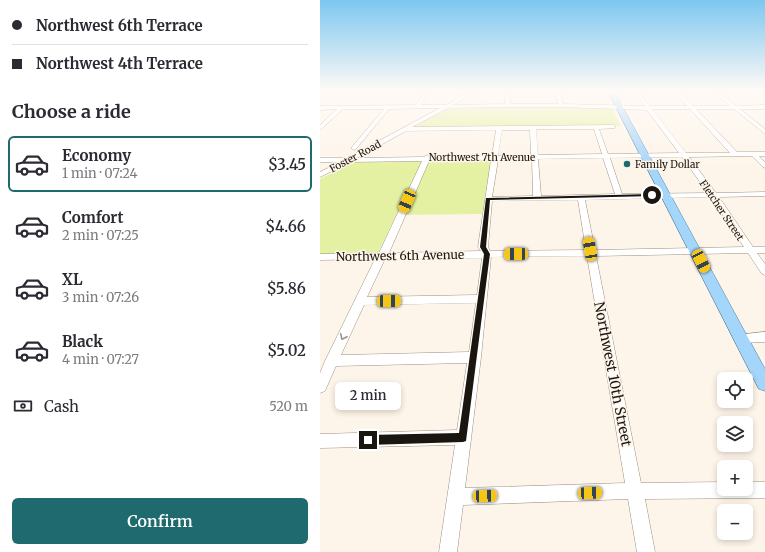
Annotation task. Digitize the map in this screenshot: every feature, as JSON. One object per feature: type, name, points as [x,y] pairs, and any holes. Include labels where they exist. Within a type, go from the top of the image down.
[{"type":"main road","points":[[624,117],[765,384]]},
{"type":"street","points":[[320,128],[332,117]]},
{"type":"street","points":[[354,148],[379,117]]},
{"type":"street","name":"Foster Road","points":[[320,175],[428,117]]},
{"type":"street","name":"Fletcher Street","points":[[654,117],[713,194],[765,272]]},
{"type":"street","points":[[700,117],[736,154]]},
{"type":"street","points":[[745,117],[765,132]]},
{"type":"street","points":[[596,127],[619,196]]},
{"type":"street","points":[[405,129],[613,127]]},
{"type":"street","points":[[533,128],[537,198]]},
{"type":"street","points":[[448,552],[482,299],[487,254],[483,247],[488,199],[499,129]]},
{"type":"street","points":[[754,154],[765,166]]},
{"type":"street","name":"Northwest 7th Avenue","points":[[320,160],[765,154]]},
{"type":"street","points":[[320,387],[427,158]]},
{"type":"street","points":[[488,199],[765,194]]},
{"type":"street","name":"Northwest 10th Street","points":[[581,197],[646,552]]},
{"type":"street","name":"Northwest 6th Avenue","points":[[321,259],[382,256],[765,250]]},
{"type":"street","points":[[360,301],[482,299]]},
{"type":"street","points":[[741,338],[765,337]]},
{"type":"street","points":[[331,361],[475,357]]},
{"type":"street","points":[[320,441],[463,437]]},
{"type":"street","points":[[455,497],[636,491],[765,490]]},
{"type":"green space","points":[[432,117],[616,117],[621,126],[413,128]]},
{"type":"green space","points":[[491,159],[482,214],[396,215],[378,253],[320,254],[320,179],[356,161]]},
{"type":"place","name":"Family Dollar","points":[[627,164]]},
{"type":"route","points":[[368,440],[463,437],[475,357],[487,254],[483,247],[488,199],[652,195]]}]
